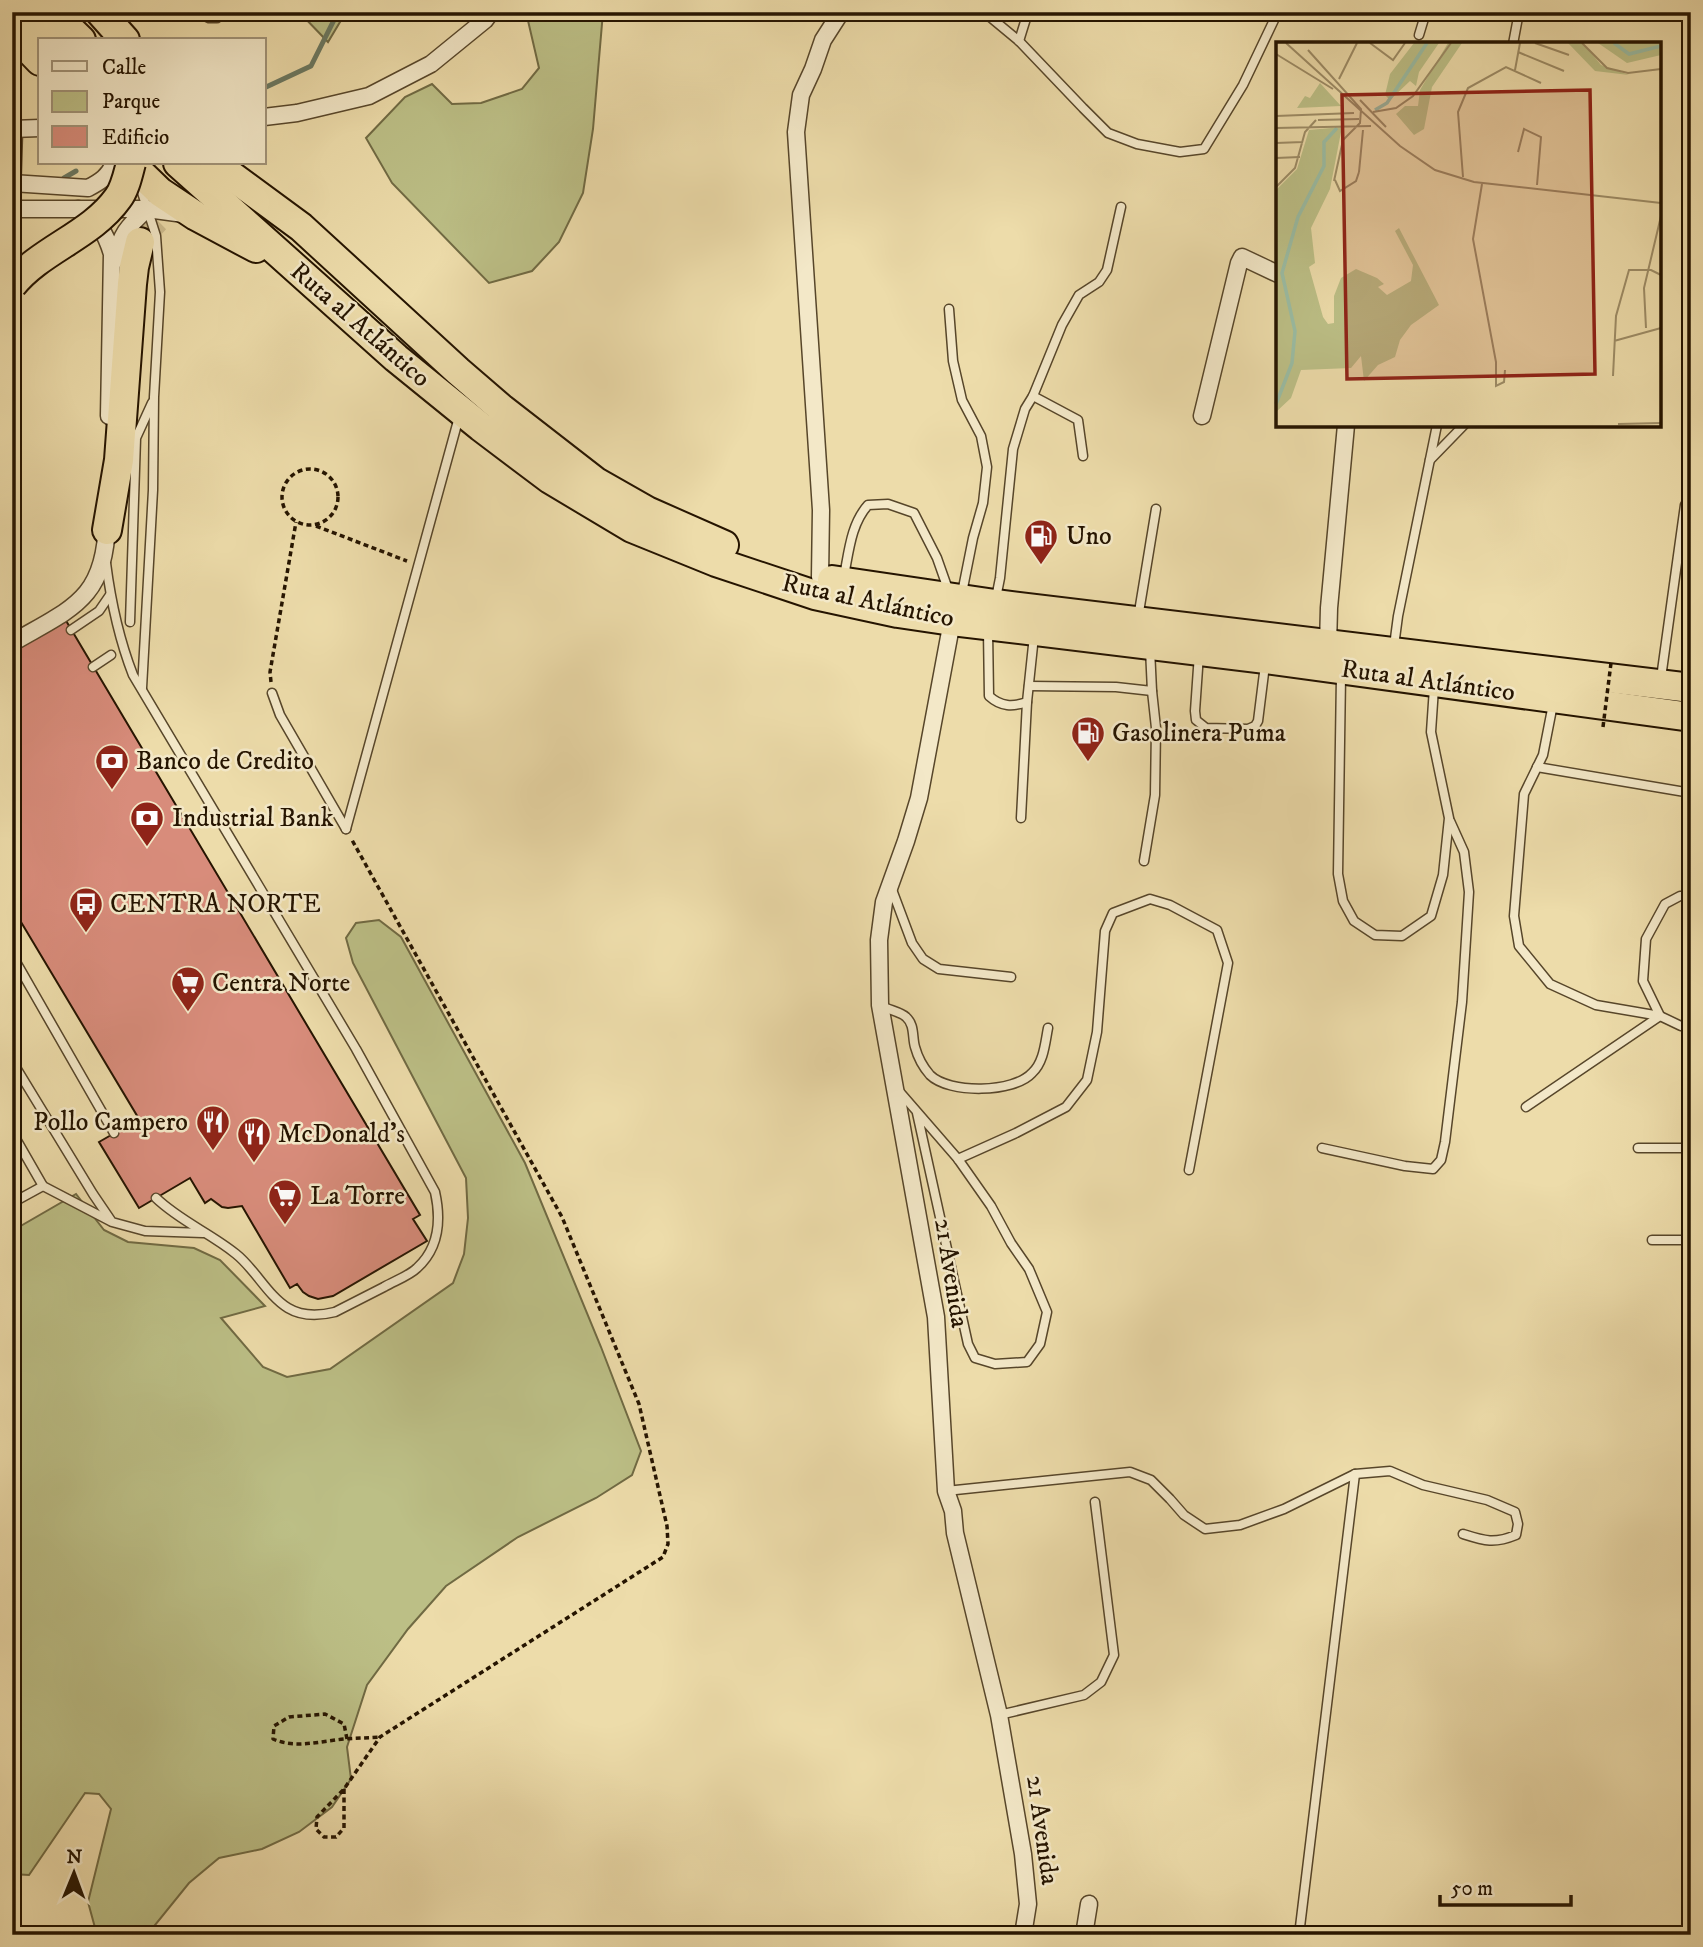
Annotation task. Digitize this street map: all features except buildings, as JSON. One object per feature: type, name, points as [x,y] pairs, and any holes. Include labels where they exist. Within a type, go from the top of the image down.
[{"type":"highway","points":[[22,12],[48,38]]},
{"type":"highway","points":[[52,12],[79,38]]},
{"type":"highway","points":[[99,19],[123,38]]},
{"type":"highway","points":[[12,32],[38,59]]},
{"type":"highway","points":[[12,285],[30,267],[102,216],[119,197],[130,164]]},
{"type":"highway","points":[[131,164],[160,192],[196,216],[257,248],[309,280]]},
{"type":"highway","name":"Ruta al Atlántico","points":[[179,164],[396,358],[550,479],[632,528],[716,562],[815,595],[898,613],[955,606]]},
{"type":"highway","name":"Ruta al Atlántico","points":[[215,164],[301,227],[502,410],[596,482],[647,511],[720,544],[832,580],[992,615],[1035,631],[1144,633],[1199,652],[1266,659],[1393,653],[1691,688]]},
{"type":"highway","points":[[238,164],[301,227]]},
{"type":"highway","points":[[240,204],[281,231],[332,278],[503,422],[544,451],[596,482]]},
{"type":"highway","points":[[106,541],[119,460],[132,284],[140,242]]},
{"type":"highway","name":"Ruta al Atlántico","points":[[992,615],[1334,657],[1435,682],[1691,717]]},
{"type":"street","points":[[266,117],[298,113],[369,96],[431,64],[485,20],[491,12]]},
{"type":"street","points":[[832,580],[821,510],[796,132],[800,95],[823,40],[841,12]]},
{"type":"street","points":[[12,193],[13,129],[38,128]]},
{"type":"street","points":[[13,183],[88,187],[106,177],[113,164]]},
{"type":"street","points":[[12,224],[20,208],[147,209],[196,216]]},
{"type":"street","points":[[12,643],[72,608],[87,594],[99,572],[106,541],[112,254],[100,226],[89,214],[79,209]]},
{"type":"street","points":[[113,270],[118,247],[128,226],[147,209]]},
{"type":"street","points":[[1202,416],[1239,262],[1242,257],[1249,259],[1276,273]]},
{"type":"street","points":[[1334,657],[1329,608],[1346,427]]},
{"type":"street","name":"21 Avenida","points":[[955,606],[919,799],[884,902],[879,940],[880,1005],[936,1317],[946,1491],[953,1511],[955,1532],[999,1715],[1026,1879],[1028,1905],[1023,1935]]},
{"type":"street","name":"21 Avenida","points":[[1084,1935],[1089,1904]]},
{"type":"lane","points":[[197,12],[209,18],[217,18],[223,12]]},
{"type":"lane","points":[[984,12],[1019,41],[1108,133],[1137,144],[1180,152],[1204,149],[1243,85],[1276,12]]},
{"type":"lane","points":[[1019,41],[1028,12]]},
{"type":"lane","points":[[1419,35],[1426,12]]},
{"type":"lane","points":[[1513,42],[1519,12]]},
{"type":"lane","points":[[130,164],[156,236],[160,292],[154,397],[153,490],[141,691]]},
{"type":"lane","points":[[1027,702],[1007,706],[995,702],[989,696],[992,615],[1000,578],[1013,449],[1025,409],[1062,325],[1079,295],[1099,282],[1107,270],[1121,207]]},
{"type":"lane","points":[[949,309],[953,361],[962,400],[981,436],[987,467],[983,503],[955,606]]},
{"type":"lane","points":[[1033,396],[1077,420],[1083,456]]},
{"type":"lane","points":[[136,438],[154,397]]},
{"type":"lane","points":[[122,399],[136,438],[130,622]]},
{"type":"lane","points":[[346,829],[461,410]]},
{"type":"lane","points":[[1393,653],[1398,615],[1437,427]]},
{"type":"lane","points":[[1430,460],[1462,427]]},
{"type":"lane","points":[[1660,685],[1685,505],[1691,495]]},
{"type":"lane","points":[[832,580],[850,544],[859,515],[868,505],[888,504],[914,513],[937,558],[955,606]]},
{"type":"lane","points":[[1144,860],[1155,795],[1156,728],[1144,633],[1156,509]]},
{"type":"lane","points":[[106,541],[110,595],[122,647],[141,691],[356,1049],[435,1192],[439,1225],[435,1242],[416,1270],[335,1312],[309,1315],[285,1307],[239,1256],[170,1211],[156,1198]]},
{"type":"lane","points":[[71,630],[99,611],[110,595]]},
{"type":"lane","points":[[1021,818],[1027,702],[1035,631]]},
{"type":"lane","points":[[1199,652],[1195,711],[1196,720],[1206,727],[1248,729],[1255,726],[1266,659]]},
{"type":"lane","points":[[93,667],[111,655]]},
{"type":"lane","points":[[1334,657],[1338,874],[1343,901],[1354,921],[1375,935],[1402,936],[1431,916],[1443,875],[1449,818]]},
{"type":"lane","points":[[1322,1148],[1405,1166],[1433,1169],[1441,1160],[1462,1002],[1469,892],[1464,852],[1449,818],[1431,732],[1435,682]]},
{"type":"lane","points":[[1029,686],[1116,687],[1152,691]]},
{"type":"lane","points":[[272,693],[280,715],[346,829]]},
{"type":"lane","points":[[1554,698],[1547,744],[1524,794],[1514,916],[1519,946],[1550,984],[1596,1005],[1660,1016],[1681,1026],[1691,1027]]},
{"type":"lane","points":[[1537,767],[1691,793]]},
{"type":"lane","points":[[890,884],[912,943],[923,959],[939,969],[1011,977]]},
{"type":"lane","points":[[1660,1016],[1643,981],[1646,939],[1665,904],[1679,896],[1691,896]]},
{"type":"lane","points":[[958,1159],[1066,1107],[1087,1080],[1097,1032],[1105,931],[1113,913],[1150,900],[1170,905],[1217,930],[1228,963],[1189,1170]]},
{"type":"lane","points":[[12,955],[114,1133]]},
{"type":"lane","points":[[880,1005],[906,1016],[912,1026],[914,1045],[922,1064],[933,1078],[957,1087],[1014,1085],[1032,1073],[1044,1051],[1048,1028]]},
{"type":"lane","points":[[1526,1107],[1660,1016]]},
{"type":"lane","points":[[12,1061],[112,1222]]},
{"type":"lane","points":[[893,1083],[958,1159],[991,1206],[1029,1269],[1047,1312],[1040,1344],[1027,1362],[995,1364],[975,1358],[968,1344],[917,1113]]},
{"type":"lane","points":[[12,1132],[43,1186],[112,1222],[145,1231],[203,1233]]},
{"type":"lane","points":[[1638,1148],[1691,1147]]},
{"type":"lane","points":[[12,1203],[43,1186]]},
{"type":"lane","points":[[1652,1240],[1691,1240]]},
{"type":"lane","points":[[946,1491],[1130,1472],[1151,1480],[1184,1516],[1206,1529],[1240,1525],[1284,1509],[1356,1474],[1390,1471],[1423,1485],[1487,1500],[1515,1512],[1518,1524],[1516,1535],[1490,1542],[1463,1534]]},
{"type":"lane","points":[[1300,1927],[1356,1474]]},
{"type":"lane","points":[[999,1715],[1084,1695],[1101,1682],[1114,1655],[1095,1502]]},
{"type":"path","points":[[308,469],[325,473],[337,488],[337,508],[324,522],[305,526],[296,522],[284,509],[282,491],[285,483],[299,471],[308,469]]},
{"type":"path","points":[[272,693],[270,672],[296,522]]},
{"type":"path","points":[[315,525],[418,565]]},
{"type":"path","points":[[1603,727],[1611,663]]},
{"type":"path","points":[[344,1788],[344,1828],[336,1837],[324,1837],[316,1829],[317,1817],[344,1788],[380,1737],[663,1557],[668,1544],[667,1526],[639,1404],[562,1217],[346,829]]},
{"type":"path","points":[[347,1739],[344,1724],[325,1714],[289,1717],[274,1726],[273,1738],[285,1744],[303,1745],[380,1737]]},
{"type":"green space","points":[[299,12],[346,12],[328,42]]},
{"type":"green space","points":[[526,12],[603,12],[593,129],[583,193],[559,242],[532,271],[489,283],[392,183],[366,138],[405,97],[432,84],[452,104],[481,103],[522,89],[539,68]]},
{"type":"green space","points":[[379,920],[401,937],[525,1163],[641,1451],[632,1475],[596,1498],[518,1537],[446,1586],[408,1629],[367,1685],[347,1747],[351,1779],[332,1807],[299,1832],[262,1849],[219,1858],[189,1883],[147,1935],[97,1935],[88,1902],[111,1809],[99,1794],[85,1793],[29,1875],[12,1874],[12,1231],[76,1194],[104,1230],[128,1242],[194,1248],[220,1260],[265,1306],[221,1318],[263,1367],[287,1377],[330,1369],[453,1283],[464,1254],[468,1218],[466,1178],[353,963],[346,938],[356,923]]},
{"type":"waterway","points":[[266,87],[311,66],[338,12]]},
{"type":"waterway","points":[[64,178],[76,171]]},
{"type":"tunnel","points":[[140,242],[157,219],[179,204],[205,198],[234,202]]},
{"type":"place","name":"Uno","points":[[1041,566]]},
{"type":"place","name":"Gasolinera Puma","points":[[1088,763]]},
{"type":"place","name":"Banco de Credito","points":[[112,791]]},
{"type":"place","name":"Industrial Bank","points":[[147,848]]},
{"type":"place","name":"CENTRA NORTE","points":[[86,934]]},
{"type":"place","name":"Centra Norte","points":[[188,1013]]},
{"type":"place","name":"Pollo Campero","points":[[213,1152]]},
{"type":"place","name":"McDonald's","points":[[254,1164]]},
{"type":"place","name":"La Torre","points":[[285,1226]]}]
